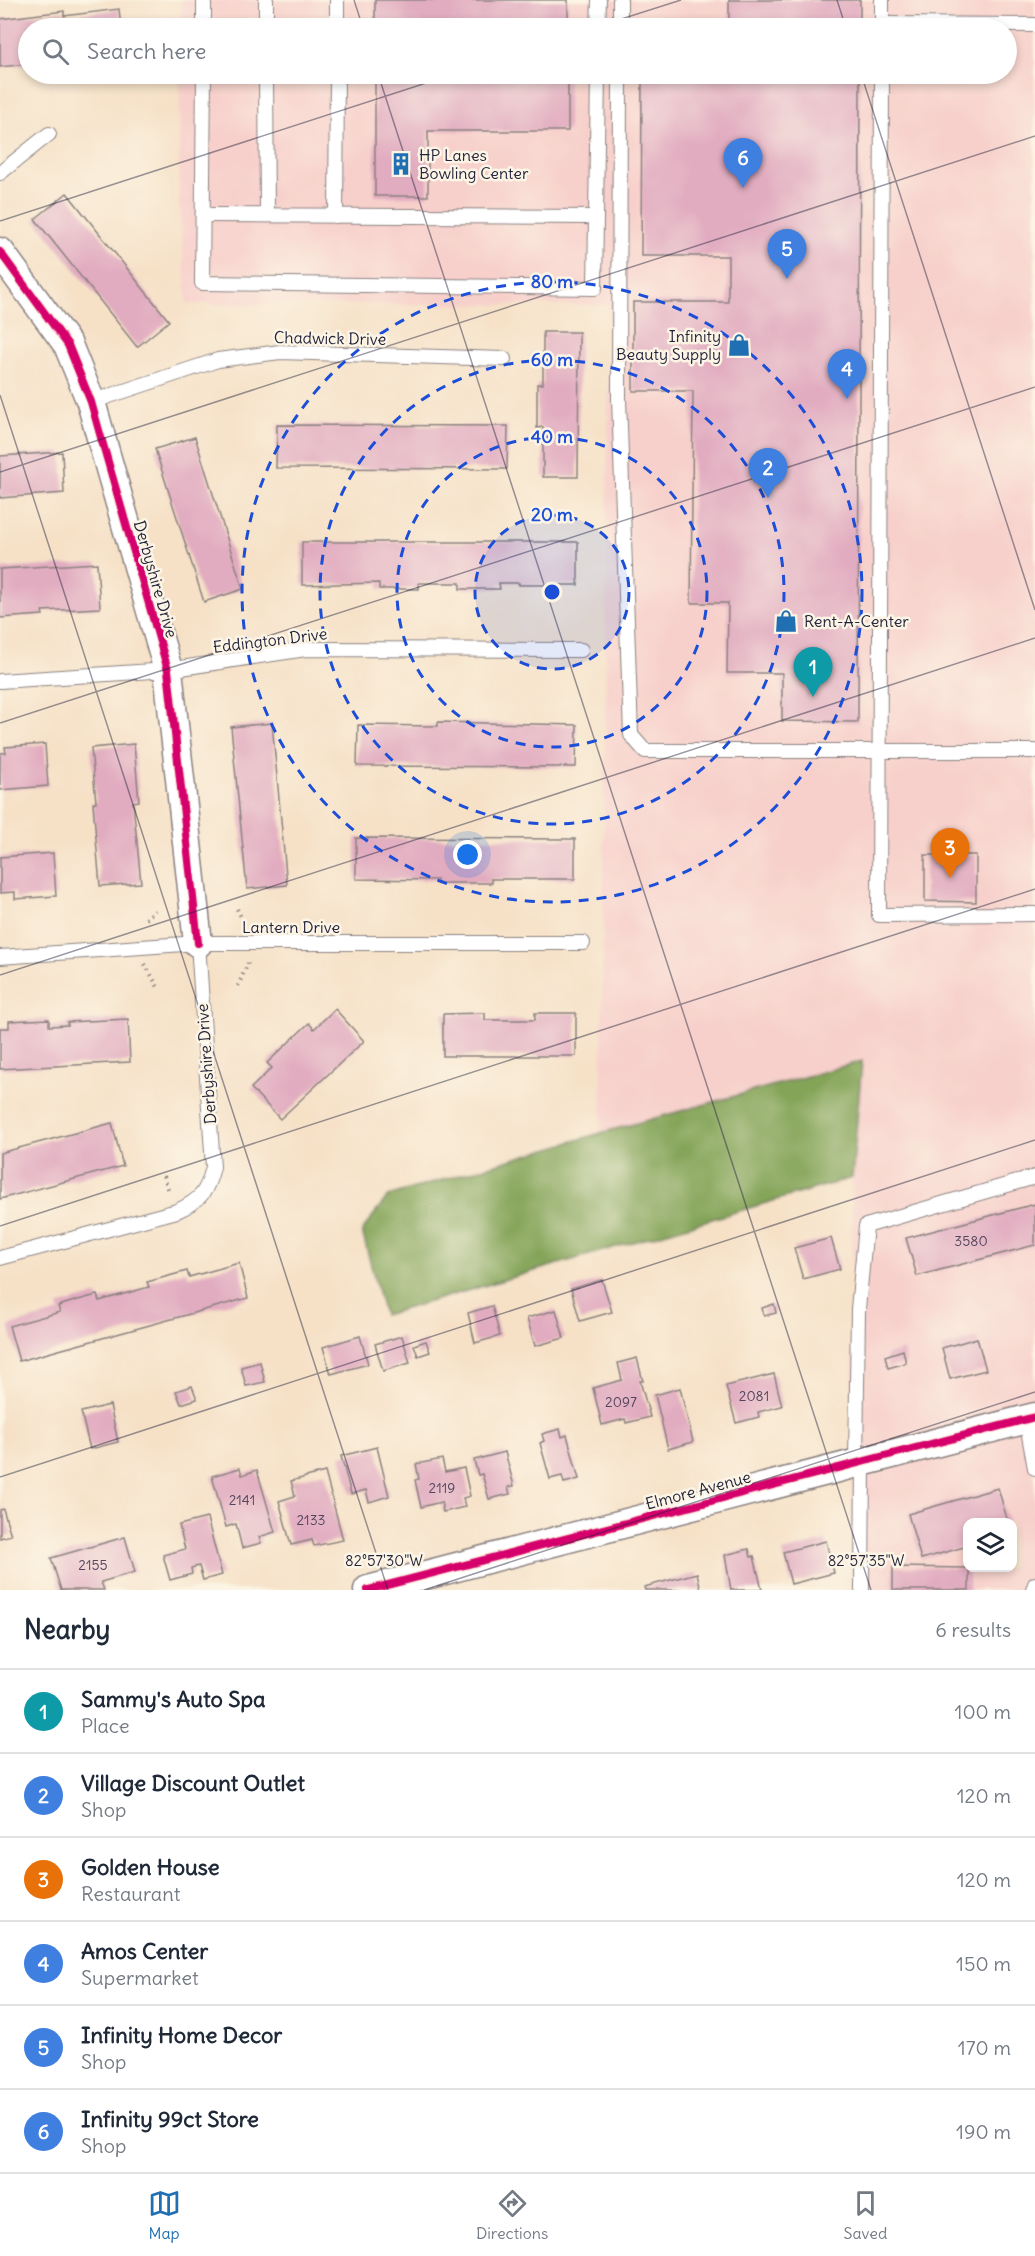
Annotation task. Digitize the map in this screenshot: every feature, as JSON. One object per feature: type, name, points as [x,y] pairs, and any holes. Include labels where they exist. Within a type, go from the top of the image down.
[{"type":"street","name":"Derbyshire Drive","points":[[5,269],[68,345],[91,402],[168,670],[198,943]]},
{"type":"street","name":"Elmore Avenue","points":[[368,1590],[1031,1418]]},
{"type":"lane","points":[[204,0],[204,18]]},
{"type":"lane","points":[[266,0],[266,18]]},
{"type":"lane","points":[[337,0],[337,18]]},
{"type":"lane","points":[[598,18],[599,0]]},
{"type":"lane","points":[[620,0],[620,18]]},
{"type":"lane","points":[[882,0],[882,18]]},
{"type":"lane","points":[[1017,25],[1035,25]]},
{"type":"lane","points":[[204,84],[202,283],[595,288],[598,84]]},
{"type":"lane","points":[[267,84],[267,215]]},
{"type":"lane","points":[[336,216],[337,84]]},
{"type":"lane","points":[[620,84],[619,399],[632,735],[645,751],[1035,752]]},
{"type":"lane","points":[[882,84],[879,915],[1035,914]]},
{"type":"lane","points":[[0,173],[49,134]]},
{"type":"lane","points":[[203,215],[596,217]]},
{"type":"lane","name":"Chadwick Drive","points":[[91,402],[218,360],[280,352],[504,359]]},
{"type":"lane","name":"Eddington Drive","points":[[0,681],[168,670],[306,649],[581,650]]},
{"type":"lane","name":"Lantern Drive","points":[[0,957],[198,943],[583,943]]},
{"type":"lane","name":"Derbyshire Drive","points":[[0,1258],[177,1211],[195,1202],[208,1186],[213,1167],[198,943]]},
{"type":"lane","points":[[862,1590],[858,1309],[866,1226],[1035,1177]]},
{"type":"lane","points":[[1031,1418],[1035,1468]]},
{"type":"lane","points":[[1033,1590],[1035,1584]]},
{"type":"path","points":[[146,919],[155,910]]},
{"type":"path","points":[[238,986],[248,968],[249,959]]},
{"type":"path","points":[[144,964],[159,989]]},
{"type":"path","points":[[164,1176],[171,1199]]},
{"type":"shaded area","points":[[181,0],[1035,0],[1035,1590],[851,1590],[852,1178],[861,1061],[601,1133],[609,305],[187,304],[179,199],[180,84],[1017,84],[1017,18],[181,18]]},
{"type":"green space","points":[[862,1061],[852,1178],[384,1315],[362,1231],[388,1196],[601,1133]]},
{"type":"building","points":[[375,0],[568,0],[568,18],[375,18]]},
{"type":"building","points":[[729,0],[860,0],[860,18],[729,18]]},
{"type":"building","points":[[119,9],[120,18],[18,18],[18,65],[0,67],[0,19],[64,11],[64,16]]},
{"type":"building","name":"HP Lanes Bowling Center","points":[[375,84],[568,84],[568,131],[428,131],[428,196],[375,196]]},
{"type":"building","points":[[642,84],[860,84],[858,722],[782,721],[782,673],[727,673],[728,603],[691,603],[693,391],[633,391],[633,302],[728,302],[728,256],[641,256]]},
{"type":"building","points":[[67,193],[169,321],[137,347],[35,219]]},
{"type":"building","points":[[543,332],[579,332],[578,477],[543,477],[543,427],[537,428],[537,384],[543,384]]},
{"type":"building","points":[[277,425],[508,426],[507,469],[276,468]]},
{"type":"building","points":[[195,437],[243,589],[204,602],[155,449]]},
{"type":"building","points":[[62,452],[64,493],[0,498],[0,456]]},
{"type":"building","points":[[302,542],[578,542],[578,585],[499,583],[500,589],[460,589],[460,583],[419,583],[419,589],[379,589],[379,583],[302,585]]},
{"type":"building","points":[[97,563],[100,608],[42,611],[43,615],[0,618],[0,569]]},
{"type":"building","points":[[438,722],[577,725],[576,767],[357,766],[358,725],[438,726]]},
{"type":"building","points":[[272,723],[287,885],[247,889],[231,727]]},
{"type":"building","points":[[45,744],[48,786],[0,790],[0,753],[6,753],[5,747]]},
{"type":"building","points":[[134,744],[139,801],[133,802],[141,883],[100,886],[91,748]]},
{"type":"building","points":[[356,838],[575,839],[575,879],[491,879],[492,883],[437,883],[437,880],[356,879]]},
{"type":"building","points":[[53,853],[56,896],[15,899],[15,892],[0,893],[0,857]]},
{"type":"building","points":[[925,855],[976,855],[976,902],[925,901]]},
{"type":"building","points":[[335,1009],[364,1041],[280,1119],[251,1088],[272,1068],[267,1063],[309,1023],[314,1029]]},
{"type":"building","points":[[485,1013],[485,1020],[535,1020],[535,1013],[576,1013],[576,1056],[443,1056],[443,1014]]},
{"type":"building","points":[[49,1019],[49,1026],[68,1025],[67,1022],[128,1019],[130,1062],[0,1069],[0,1028],[9,1028],[9,1021]]},
{"type":"building","points":[[112,1123],[123,1166],[0,1199],[0,1153]]},
{"type":"building","points":[[1035,1204],[1035,1245],[917,1276],[906,1238]]},
{"type":"building","points":[[831,1238],[840,1269],[803,1279],[794,1248]]},
{"type":"building","points":[[239,1263],[248,1298],[19,1361],[9,1326],[60,1312],[58,1306],[78,1300],[97,1295],[99,1301],[149,1287],[147,1282],[187,1271],[189,1277]]},
{"type":"building","points":[[602,1280],[612,1312],[580,1321],[571,1289]]},
{"type":"building","points":[[774,1304],[776,1313],[764,1316],[762,1308]]},
{"type":"building","points":[[492,1306],[500,1336],[475,1343],[468,1313]]},
{"type":"building","points":[[556,1310],[564,1338],[535,1346],[527,1318]]},
{"type":"building","points":[[360,1336],[368,1364],[331,1374],[323,1347]]},
{"type":"building","points":[[402,1336],[410,1363],[383,1371],[375,1344]]},
{"type":"building","points":[[977,1338],[986,1370],[950,1379],[942,1348]]},
{"type":"building","points":[[426,1341],[430,1352],[418,1356],[414,1345]]},
{"type":"building","points":[[903,1350],[906,1363],[888,1368],[885,1356]]},
{"type":"building","points":[[637,1358],[643,1381],[640,1381],[650,1417],[626,1423],[625,1419],[602,1425],[593,1388],[622,1380],[618,1363]]},
{"type":"building","points":[[260,1362],[265,1382],[246,1386],[241,1367]]},
{"type":"building","points":[[774,1374],[782,1406],[758,1412],[759,1417],[736,1423],[726,1386]]},
{"type":"building","points":[[192,1386],[197,1399],[181,1404],[176,1391]]},
{"type":"building","points":[[680,1388],[693,1442],[668,1449],[655,1395]]},
{"type":"building","points":[[110,1405],[118,1442],[90,1449],[81,1412]]},
{"type":"building","points":[[560,1429],[562,1437],[567,1435],[579,1479],[564,1483],[562,1476],[550,1479],[540,1443],[544,1441],[542,1434]]},
{"type":"building","points":[[377,1447],[389,1496],[369,1502],[366,1490],[351,1494],[341,1456]]},
{"type":"building","points":[[505,1452],[514,1486],[508,1487],[510,1494],[489,1499],[482,1474],[478,1475],[474,1460]]},
{"type":"building","points":[[442,1459],[445,1472],[464,1468],[470,1496],[463,1498],[465,1507],[443,1512],[441,1502],[421,1507],[415,1480],[419,1479],[416,1464]]},
{"type":"building","points":[[240,1468],[242,1475],[257,1470],[275,1532],[259,1537],[261,1543],[242,1548],[236,1524],[226,1527],[212,1476]]},
{"type":"building","points":[[325,1472],[343,1540],[314,1546],[312,1540],[291,1545],[279,1501],[295,1496],[291,1481]]},
{"type":"building","points":[[998,1488],[1007,1518],[963,1518],[963,1547],[921,1559],[908,1514]]},
{"type":"building","points":[[3,1509],[11,1535],[0,1538],[0,1510]]},
{"type":"building","points":[[207,1518],[222,1575],[203,1580],[199,1566],[191,1568],[192,1574],[170,1580],[163,1555],[185,1549],[179,1525]]},
{"type":"building","points":[[125,1537],[135,1572],[101,1582],[104,1590],[61,1590],[51,1558]]},
{"type":"building","points":[[826,1541],[834,1573],[791,1584],[783,1552]]},
{"type":"building","points":[[749,1549],[751,1557],[754,1556],[762,1590],[731,1590],[725,1555]]},
{"type":"building","points":[[893,1567],[963,1568],[963,1572],[969,1572],[969,1590],[893,1590]]},
{"type":"building","points":[[697,1573],[701,1590],[645,1590],[644,1587]]},
{"type":"cycle path","points":[[0,252],[68,345],[91,402],[168,670],[198,943]]},
{"type":"cycle path","points":[[368,1590],[1035,1417]]},
{"type":"place","name":"HP Lanes Bowling Center","points":[[401,164]]},
{"type":"place","name":"Infinity 99ct Store","points":[[743,188]]},
{"type":"place","name":"Infinity Home Decor","points":[[787,279]]},
{"type":"place","name":"Infinity Beauty Supply","points":[[739,345]]},
{"type":"place","name":"Amos Center","points":[[847,399]]},
{"type":"place","name":"Village Discount Outlet","points":[[768,498]]},
{"type":"place","name":"Rent-A-Center","points":[[786,621]]},
{"type":"place","name":"Sammy's Auto Spa","points":[[813,697]]},
{"type":"place","name":"Golden House","points":[[950,878]]}]
